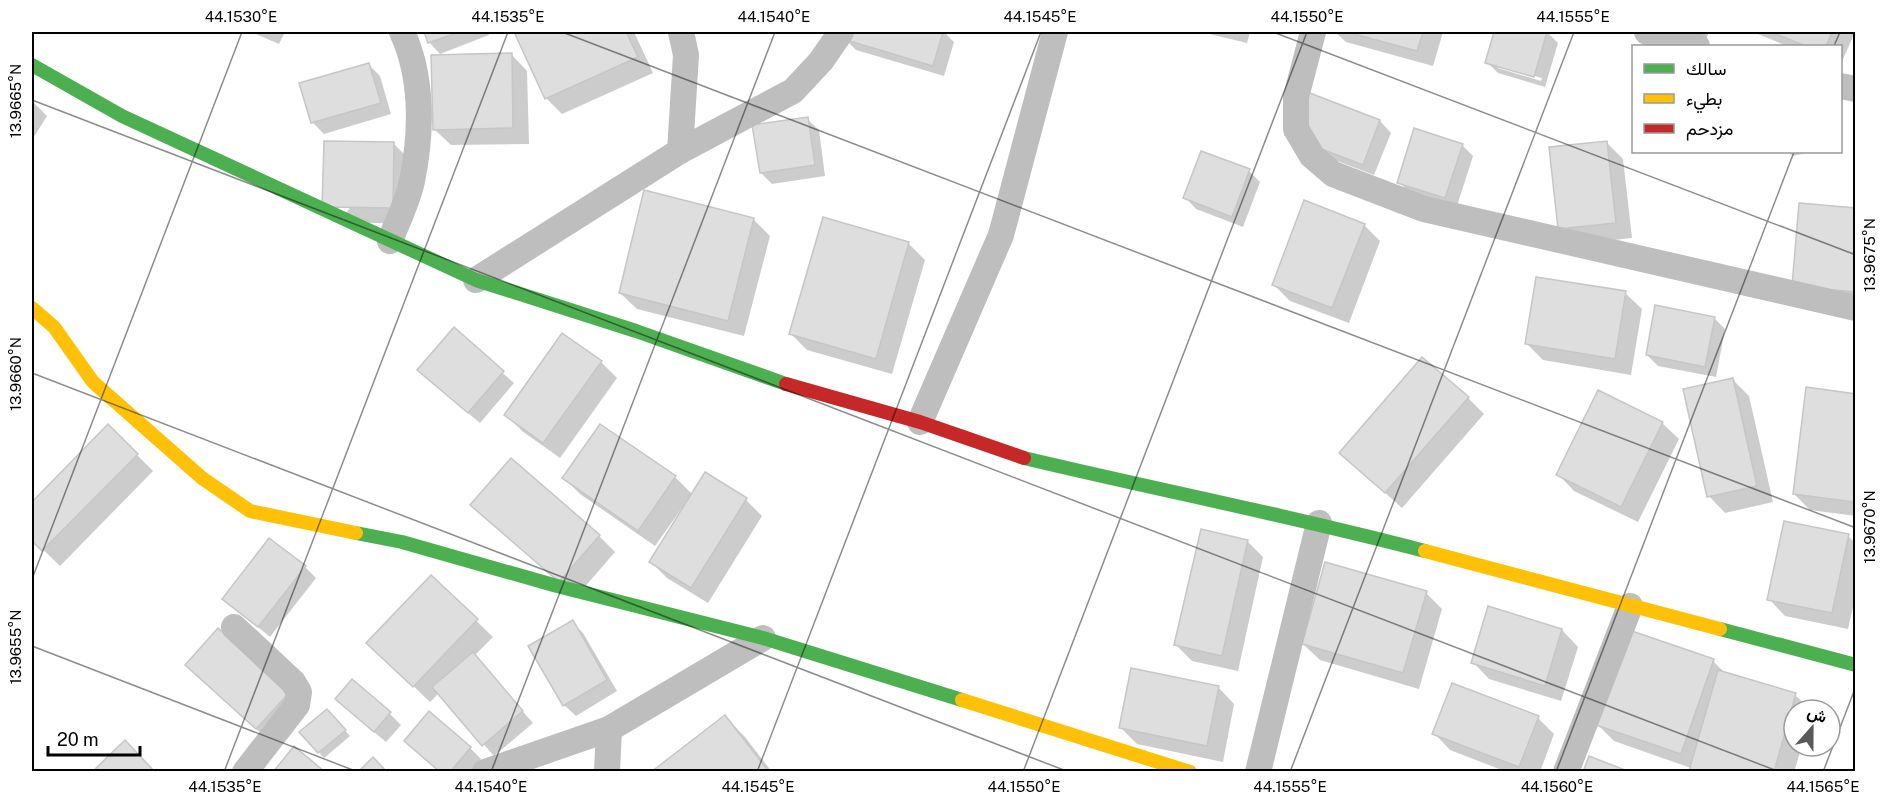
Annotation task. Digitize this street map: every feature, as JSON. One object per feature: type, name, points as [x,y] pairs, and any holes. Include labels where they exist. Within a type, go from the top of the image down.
[{"type":"street","points":[[390,242],[412,182],[420,98],[408,46],[402,32]]},
{"type":"street","points":[[680,151],[686,55],[681,32]]},
{"type":"street","points":[[476,280],[680,151],[793,91],[821,61],[841,32]]},
{"type":"street","points":[[1313,32],[1296,97],[1296,129],[1312,156],[1333,174],[1424,209],[1856,308]]},
{"type":"street","points":[[1647,32],[1693,45]]},
{"type":"street","points":[[920,422],[1001,235],[1051,33]]},
{"type":"street","points":[[32,65],[122,116],[476,280],[636,332],[810,393],[920,422],[1015,456],[1196,500],[1319,523],[1630,606],[1826,655],[1856,665]]},
{"type":"street","points":[[32,308],[54,327],[93,382],[202,478],[250,511],[402,542],[557,586],[763,638],[1190,771]]},
{"type":"street","points":[[1258,771],[1319,523]]},
{"type":"street","points":[[1566,771],[1630,606]]},
{"type":"street","points":[[234,627],[293,682],[299,692],[297,705],[245,771]]},
{"type":"street","points":[[485,771],[609,729],[763,638]]},
{"type":"street","points":[[607,771],[609,729]]},
{"type":"building","points":[[424,32],[459,32],[428,43]]},
{"type":"building","points":[[514,32],[626,32],[638,57],[545,99]]},
{"type":"building","points":[[845,32],[943,32],[933,66],[843,39]]},
{"type":"building","points":[[1347,32],[1423,32],[1417,51]]},
{"type":"building","points":[[1494,32],[1547,32],[1534,77],[1485,63]]},
{"type":"building","points":[[1771,32],[1832,32],[1826,45],[1804,45]]},
{"type":"building","points":[[512,53],[513,128],[433,130],[431,55]]},
{"type":"building","points":[[369,63],[381,103],[311,123],[299,83]]},
{"type":"building","points":[[1302,90],[1380,120],[1363,165],[1285,135]]},
{"type":"building","points":[[808,117],[815,165],[760,173],[752,125]]},
{"type":"building","points":[[1414,128],[1463,144],[1445,198],[1397,183]]},
{"type":"building","points":[[324,141],[394,142],[393,208],[322,207]]},
{"type":"building","points":[[1607,141],[1616,223],[1558,229],[1549,147]]},
{"type":"building","points":[[1201,151],[1250,169],[1232,217],[1183,198]]},
{"type":"building","points":[[644,190],[754,218],[728,321],[619,293]]},
{"type":"building","points":[[1304,200],[1365,224],[1332,308],[1272,285]]},
{"type":"building","points":[[1799,203],[1856,208],[1856,292],[1792,286]]},
{"type":"building","points":[[823,217],[909,242],[876,359],[789,334]]},
{"type":"building","points":[[1536,277],[1626,291],[1615,359],[1525,344]]},
{"type":"building","points":[[1655,305],[1715,317],[1705,367],[1646,355]]},
{"type":"building","points":[[454,327],[504,371],[468,413],[417,370]]},
{"type":"building","points":[[562,333],[602,361],[543,443],[504,415]]},
{"type":"building","points":[[1422,357],[1469,397],[1385,493],[1339,453]]},
{"type":"building","points":[[1733,378],[1757,486],[1707,497],[1683,389]]},
{"type":"building","points":[[1806,387],[1856,394],[1854,502],[1793,494]]},
{"type":"building","points":[[1598,390],[1663,422],[1621,507],[1556,475]]},
{"type":"building","points":[[108,424],[138,454],[42,551],[32,541],[32,502]]},
{"type":"building","points":[[600,424],[676,476],[638,531],[562,478]]},
{"type":"building","points":[[511,458],[600,535],[559,582],[470,505]]},
{"type":"building","points":[[705,472],[747,498],[691,588],[649,562]]},
{"type":"building","points":[[1784,521],[1849,534],[1832,613],[1767,600]]},
{"type":"building","points":[[1201,529],[1248,540],[1222,656],[1174,645]]},
{"type":"building","points":[[269,538],[306,566],[258,627],[222,599]]},
{"type":"building","points":[[1325,562],[1427,591],[1403,673],[1302,644]]},
{"type":"building","points":[[431,575],[478,619],[413,687],[366,643]]},
{"type":"building","points":[[1488,606],[1562,629],[1545,686],[1471,663]]},
{"type":"building","points":[[573,620],[607,680],[563,706],[528,646]]},
{"type":"building","points":[[218,628],[289,693],[256,729],[185,665]]},
{"type":"building","points":[[1629,630],[1714,659],[1681,754],[1596,725]]},
{"type":"building","points":[[473,652],[523,711],[482,746],[432,687]]},
{"type":"building","points":[[1131,668],[1219,686],[1207,746],[1119,728]]},
{"type":"building","points":[[1718,670],[1796,693],[1795,698],[1782,698],[1782,743],[1774,772],[1689,771]]},
{"type":"building","points":[[352,679],[391,712],[374,732],[335,699]]},
{"type":"building","points":[[1452,683],[1539,716],[1519,767],[1432,734]]},
{"type":"building","points":[[327,709],[346,730],[318,753],[299,732]]},
{"type":"building","points":[[429,711],[471,747],[450,772],[440,772],[404,741]]},
{"type":"building","points":[[725,715],[769,772],[651,772]]},
{"type":"building","points":[[125,740],[155,772],[92,772]]},
{"type":"building","points":[[294,746],[325,772],[273,772]]},
{"type":"building","points":[[1589,756],[1630,772],[1583,772]]},
{"type":"building","points":[[373,757],[387,772],[358,772]]},
{"type":"traffic: fast","points":[[32,65],[122,116],[476,280],[636,331],[786,384]]},
{"type":"traffic: fast","points":[[1024,458],[1326,526],[1425,551]]},
{"type":"traffic: fast","points":[[356,533],[402,542],[557,586],[763,638],[962,700]]},
{"type":"traffic: fast","points":[[1720,629],[1856,665]]},
{"type":"traffic: slow","points":[[32,308],[54,327],[93,382],[202,478],[250,511],[356,533]]},
{"type":"traffic: slow","points":[[1425,551],[1720,629]]},
{"type":"traffic: slow","points":[[962,700],[1190,772]]},
{"type":"traffic: jam","points":[[786,384],[920,422],[1024,458]]}]
